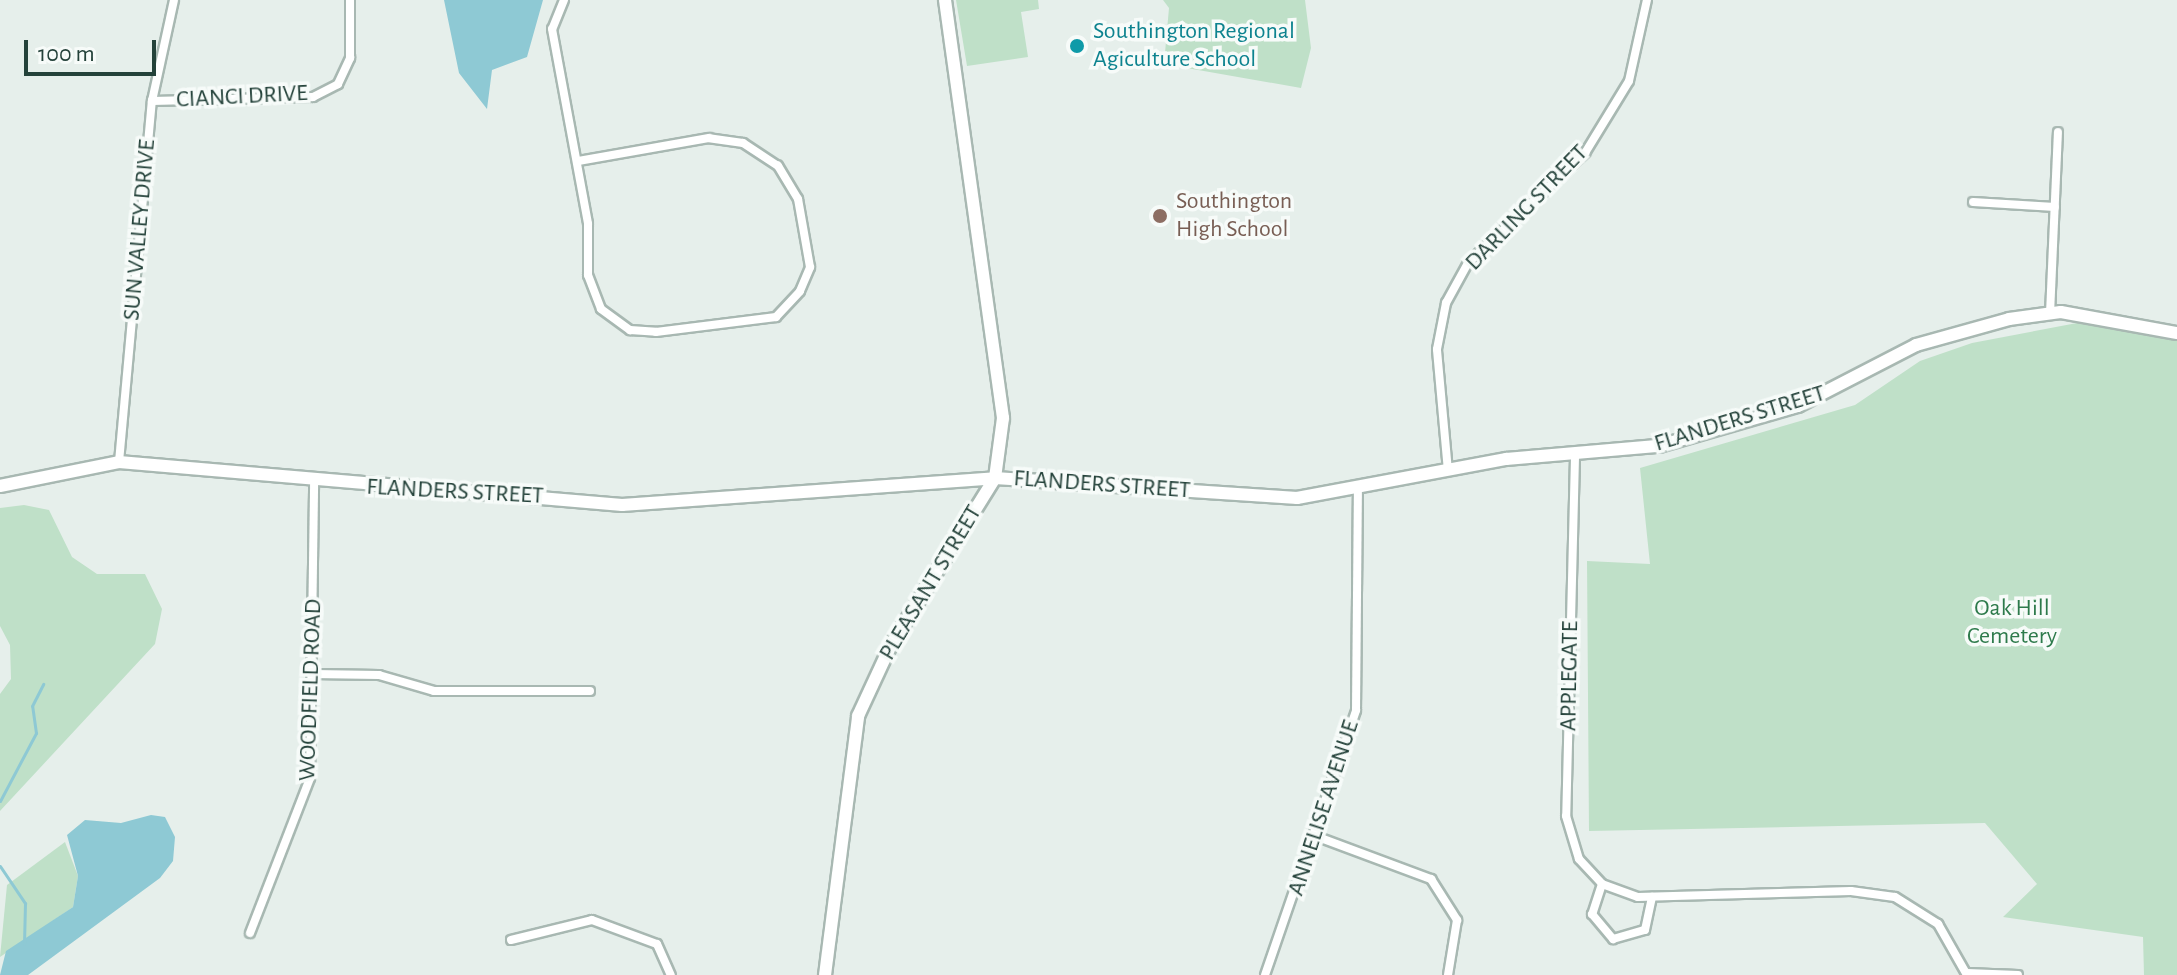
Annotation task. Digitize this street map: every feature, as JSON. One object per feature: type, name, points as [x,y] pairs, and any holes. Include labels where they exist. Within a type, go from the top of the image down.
[{"type":"street","name":"SUN VALLEY DRIVE","points":[[119,462],[152,101],[174,0]]},
{"type":"street","name":"CIANCI DRIVE","points":[[152,101],[313,97],[338,84],[350,58],[350,0]]},
{"type":"street","points":[[564,0],[552,29],[578,161],[588,275],[601,309],[630,330],[776,317],[800,291],[810,267],[798,199],[778,166],[743,143],[709,138],[578,161]]},
{"type":"street","name":"PLEASANT STREET","points":[[825,975],[858,716],[891,645],[995,478],[1003,418],[945,0]]},
{"type":"street","name":"DARLING STREET","points":[[1448,471],[1437,349],[1446,303],[1468,263],[1585,153],[1629,81],[1647,0]]},
{"type":"street","points":[[2050,314],[2058,132]]},
{"type":"street","points":[[1973,202],[2055,207]]},
{"type":"street","name":"FLANDERS STREET","points":[[0,486],[119,462],[314,484],[622,505],[995,478],[1297,498],[1358,492],[1448,471],[1659,446],[1798,406],[1916,345],[2050,314],[2177,333]]},
{"type":"street","name":"APPLEGATE","points":[[1575,457],[1566,816],[1579,859],[1602,884]]},
{"type":"street","name":"WOODFIELD ROAD","points":[[250,933],[307,798],[313,674],[314,484]]},
{"type":"street","name":"ANNELISE AVENUE","points":[[1265,975],[1318,837],[1356,710],[1358,492]]},
{"type":"street","points":[[313,674],[379,675],[434,691],[590,691]]},
{"type":"street","points":[[1318,837],[1431,879],[1457,920],[1448,975]]},
{"type":"street","points":[[1652,897],[1645,930],[1613,939],[1592,914],[1602,884],[1652,897],[1880,893],[1938,924],[1967,974],[2018,975]]},
{"type":"street","points":[[511,940],[592,920],[657,944],[671,975]]},
{"type":"green space","points":[[956,0],[1038,0],[1039,9],[1021,12],[1028,57],[967,66]]},
{"type":"green space","points":[[1163,0],[1305,0],[1311,48],[1301,88],[1164,64],[1169,8]]},
{"type":"green space","name":"Oak Hill Cemetery","points":[[2077,323],[2177,341],[2177,975],[2144,975],[2143,937],[2003,917],[2037,884],[1985,823],[1589,831],[1587,561],[1650,564],[1640,468],[1855,405],[1920,361],[1972,343]]},
{"type":"green space","points":[[24,505],[49,510],[72,557],[97,574],[145,574],[162,609],[155,644],[0,811],[0,694],[11,679],[10,645],[0,626],[0,508]]},
{"type":"green space","points":[[65,842],[78,876],[73,907],[0,957],[7,885]]},
{"type":"water","points":[[444,0],[543,0],[527,57],[492,70],[487,109],[459,73]]},
{"type":"water","points":[[151,815],[165,817],[175,837],[173,861],[160,878],[28,975],[0,975],[6,951],[73,907],[78,876],[67,835],[85,820],[121,823]]},
{"type":"waterway","points":[[0,801],[36,733],[32,706],[43,684]]},
{"type":"waterway","points":[[0,866],[25,903],[24,944]]},
{"type":"place","name":"Southington Regional Agiculture School","points":[[1077,46]]},
{"type":"place","name":"Southington High School","points":[[1160,216]]}]
